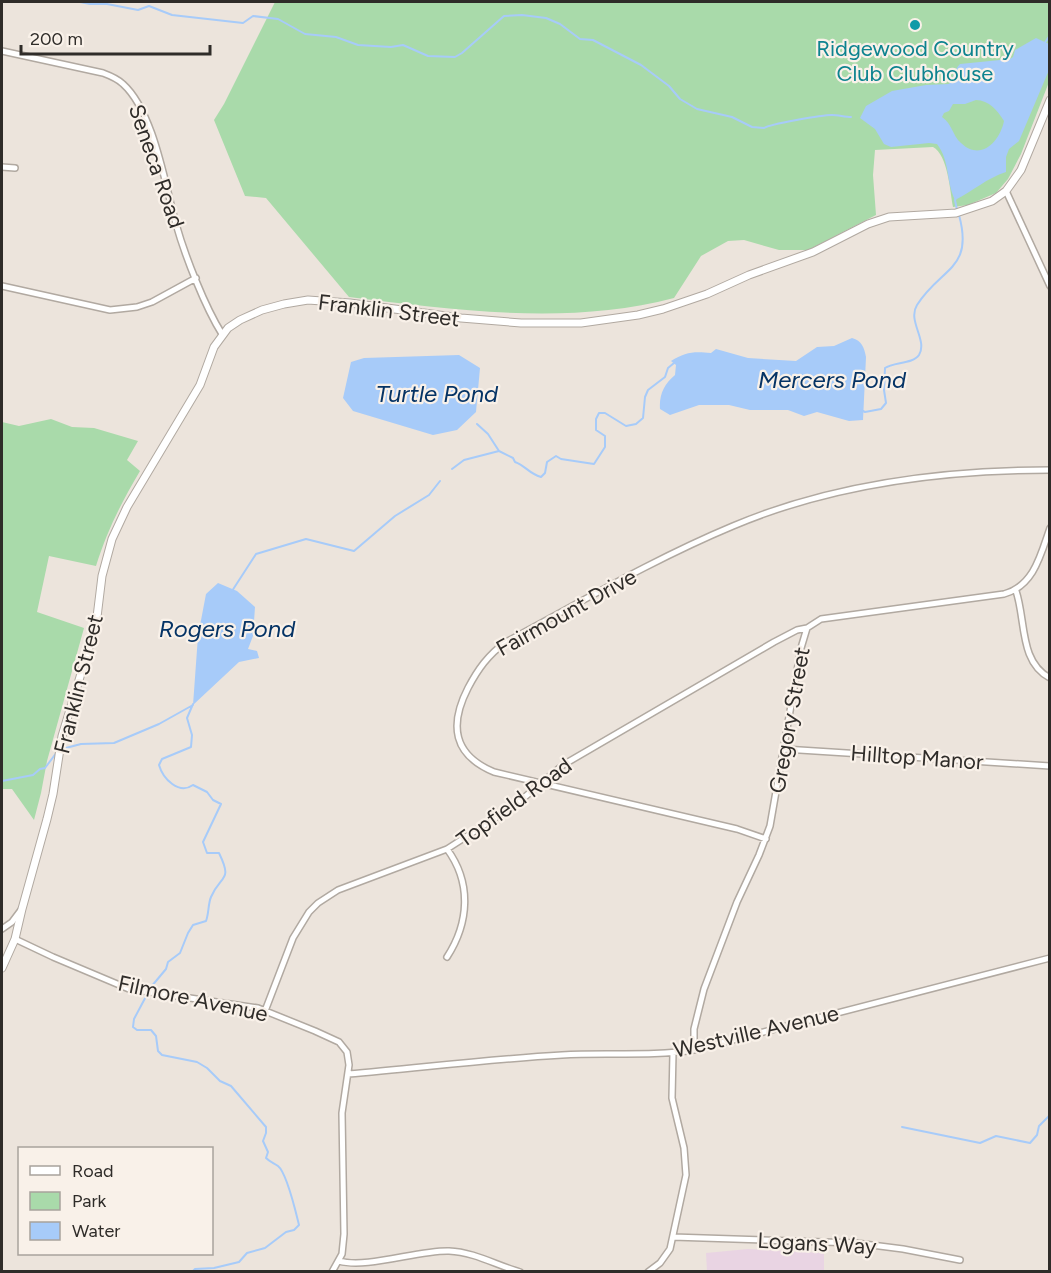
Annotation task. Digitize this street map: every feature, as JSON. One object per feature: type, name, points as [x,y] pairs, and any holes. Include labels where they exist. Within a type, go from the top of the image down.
[{"type":"main road","name":"Franklin Street","points":[[2,968],[15,939],[53,794],[64,726],[94,628],[102,576],[112,539],[133,497],[200,386],[214,347],[222,334],[240,320],[262,310],[284,303],[308,300],[350,303],[490,321],[559,324],[610,320],[663,309],[813,252],[868,224],[889,217],[959,213],[992,201],[1006,191],[1021,170],[1050,100]]},
{"type":"street","name":"Seneca Road","points":[[2,51],[104,73],[116,78],[132,94],[142,111],[151,135],[165,178],[176,226],[196,278],[222,334]]},
{"type":"street","points":[[2,167],[15,168]]},
{"type":"street","points":[[1006,191],[1050,286]]},
{"type":"street","points":[[2,286],[97,308],[117,310],[152,302],[196,278]]},
{"type":"street","name":"Fairmount Drive","points":[[766,839],[736,829],[494,772],[483,767],[468,755],[458,739],[456,721],[463,697],[486,658],[506,642],[682,549],[734,525],[798,504],[895,481],[999,470],[1050,470]]},
{"type":"street","points":[[1050,528],[1035,568],[1025,583],[1016,591],[1030,658],[1041,673],[1050,678]]},
{"type":"street","name":"Gregory Street","points":[[694,1050],[694,1029],[704,989],[737,902],[766,839],[776,799],[801,648],[807,628],[821,619],[848,614],[1016,591]]},
{"type":"street","name":"Topfield Road","points":[[265,1011],[293,938],[309,912],[318,903],[342,889],[447,849],[514,806],[563,765],[774,642],[797,630],[807,628]]},
{"type":"street","name":"Hilltop Manor","points":[[784,749],[1050,766]]},
{"type":"street","points":[[447,849],[459,868],[466,900],[462,928],[456,944],[447,957]]},
{"type":"street","points":[[2,929],[12,922],[22,909]]},
{"type":"street","name":"Filmore Avenue","points":[[15,939],[121,986],[149,993],[265,1011],[339,1042],[344,1047],[349,1058],[342,1113],[344,1234],[339,1261],[333,1272]]},
{"type":"street","name":"Westville Avenue","points":[[348,1074],[547,1056],[673,1053],[694,1050],[1050,958]]},
{"type":"street","points":[[648,1272],[665,1258],[673,1238],[686,1174],[686,1162],[672,1098],[673,1053]]},
{"type":"street","name":"Logans Way","points":[[673,1238],[856,1244],[903,1249],[960,1260]]},
{"type":"street","points":[[339,1261],[355,1263],[447,1251],[475,1256],[520,1272]]},
{"type":"shaded area","points":[[748,1249],[824,1253],[824,1271],[707,1271],[706,1253]]},
{"type":"green space","points":[[275,2],[1049,2],[1049,82],[1021,154],[1008,179],[996,193],[968,205],[953,207],[945,165],[938,151],[933,147],[875,150],[873,175],[876,215],[808,250],[779,250],[744,240],[728,241],[701,256],[674,298],[634,307],[552,313],[511,313],[430,307],[349,297],[266,198],[245,196],[214,120]]},
{"type":"green space","points":[[51,419],[72,427],[94,428],[138,441],[127,460],[140,471],[115,517],[96,566],[49,556],[37,612],[84,628],[47,761],[34,820],[12,789],[2,789],[2,422],[19,426]]},
{"type":"water","points":[[1036,38],[1049,44],[1049,70],[1019,141],[1009,149],[1006,157],[1006,172],[955,200],[944,157],[937,144],[891,147],[884,144],[875,129],[860,118],[866,106],[892,91],[926,85],[949,84],[960,64],[1010,59],[1015,50]],"holes":[[[981,100],[993,107],[1004,121],[994,142],[989,147],[976,150],[961,143],[942,117],[953,104]]]},
{"type":"water","name":"Mercers Pond","points":[[852,338],[862,345],[866,357],[863,420],[849,421],[817,412],[804,416],[788,410],[750,410],[729,405],[699,405],[670,415],[660,409],[663,390],[675,375],[676,365],[671,361],[685,354],[711,353],[716,349],[748,358],[796,361],[817,347],[834,346]]},
{"type":"water","name":"Turtle Pond","points":[[459,355],[480,368],[476,412],[457,430],[433,435],[353,411],[343,398],[351,362],[364,358]]},
{"type":"water","name":"Rogers Pond","points":[[218,583],[237,591],[255,607],[253,636],[248,649],[257,651],[259,658],[239,662],[193,705],[198,636],[206,594]]},
{"type":"waterway","points":[[80,2],[138,10],[149,6],[172,15],[243,23],[253,16],[278,19],[305,34],[336,37],[358,45],[391,47],[403,45],[428,56],[455,57],[504,16],[522,15],[546,18],[560,24],[580,39],[593,40],[641,65],[669,86],[680,99],[697,109],[732,117],[752,127],[764,128],[826,115],[851,117]]},
{"type":"waterway","points":[[1044,44],[1050,35]]},
{"type":"waterway","points":[[956,198],[957,210]]},
{"type":"waterway","points":[[861,410],[865,412],[881,409],[886,403],[885,368],[912,360],[919,355],[921,343],[914,317],[915,311],[926,292],[959,258],[962,247],[959,215]]},
{"type":"waterway","points":[[477,424],[488,434],[499,451],[541,477],[545,473],[547,462],[556,456],[561,459],[594,464],[605,447],[605,436],[596,430],[596,419],[599,413],[605,413],[626,426],[636,424],[643,418],[648,390],[665,377],[668,368],[674,363]]},
{"type":"waterway","points":[[452,469],[464,460],[499,451]]},
{"type":"waterway","points":[[232,591],[256,554],[306,539],[354,551],[395,516],[429,495],[440,481]]},
{"type":"waterway","points":[[192,1272],[195,1269],[214,1268],[239,1262],[247,1253],[265,1248],[299,1225],[285,1176],[278,1166],[266,1158],[268,1152],[263,1141],[266,1127],[231,1086],[220,1081],[197,1062],[162,1055],[158,1051],[156,1036],[151,1030],[137,1030],[133,1027],[134,1019],[151,987],[166,969],[168,962],[180,953],[193,925],[206,921],[211,897],[225,874],[219,853],[207,853],[203,842],[221,804],[213,800],[207,792],[193,785],[182,788],[172,784],[159,765],[162,759],[191,747],[192,735],[187,718],[193,704]]},
{"type":"waterway","points":[[62,749],[81,744],[114,743],[159,724],[193,705]]},
{"type":"waterway","points":[[2,781],[33,775],[45,768],[57,752]]},
{"type":"waterway","points":[[902,1127],[980,1143],[996,1136],[1030,1143],[1037,1135],[1039,1126],[1050,1115]]},
{"type":"place","name":"Ridgewood Country Club Clubhouse","points":[[915,25]]}]
